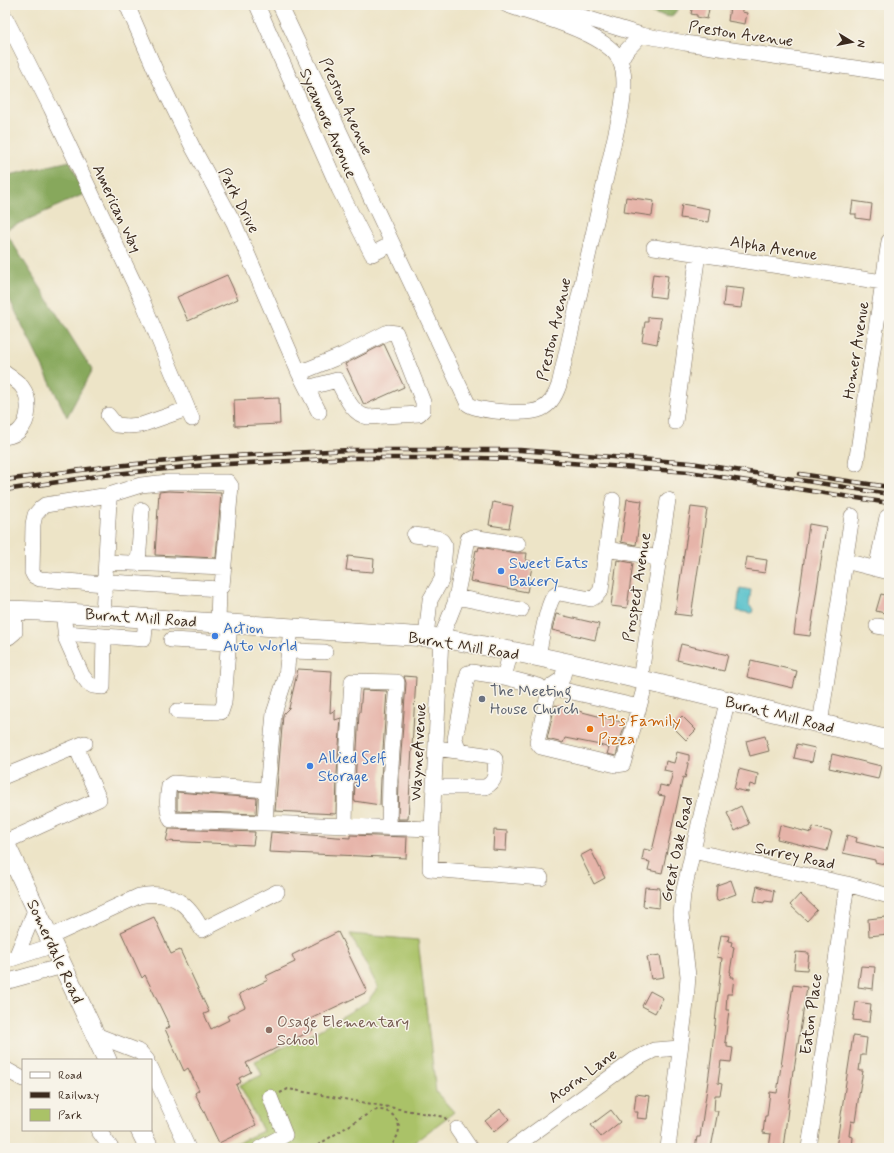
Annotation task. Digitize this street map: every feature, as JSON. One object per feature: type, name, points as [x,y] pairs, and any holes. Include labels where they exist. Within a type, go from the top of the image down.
[{"type":"main road","name":"Burnt Mill Road","points":[[9,610],[63,612],[433,637],[538,657],[889,740]]},
{"type":"main road","name":"Somerdale Road","points":[[5,842],[108,1059]]},
{"type":"main road","points":[[140,1131],[148,1148]]},
{"type":"street","name":"Park Drive","points":[[127,5],[157,74],[193,148],[234,223],[318,412]]},
{"type":"street","name":"Sycamore Avenue","points":[[257,5],[339,189],[372,254],[392,244]]},
{"type":"street","name":"Preston Avenue","points":[[280,5],[468,404],[482,410],[531,411],[541,409],[551,400],[559,385],[622,106],[624,86],[620,61],[615,53],[600,40],[581,31],[507,5]]},
{"type":"street","name":"Preston Avenue","points":[[544,5],[561,8],[641,35],[685,43],[889,73]]},
{"type":"street","name":"American Way","points":[[5,17],[51,108],[142,300],[189,414],[141,426],[116,425],[108,415]]},
{"type":"street","points":[[607,45],[626,31]]},
{"type":"street","points":[[620,61],[625,52],[641,35]]},
{"type":"street","name":"Homer Avenue","points":[[856,464],[886,282],[889,240]]},
{"type":"street","name":"Alpha Avenue","points":[[654,247],[886,282]]},
{"type":"street","points":[[675,422],[698,253]]},
{"type":"street","points":[[300,373],[343,355],[388,332],[396,333],[423,402],[423,410],[419,414],[368,417],[362,416],[356,412],[337,380],[307,388]]},
{"type":"street","points":[[5,373],[22,386],[28,400],[28,411],[24,425],[19,432],[5,437]]},
{"type":"street","points":[[177,711],[221,712],[224,703],[228,643],[219,589],[222,586],[224,567],[230,486],[228,482],[168,482],[141,485],[106,496],[44,505],[35,515],[33,524],[32,572],[34,576],[40,579],[105,584],[111,582],[219,589]]},
{"type":"street","points":[[103,615],[109,501],[106,496]]},
{"type":"street","points":[[538,657],[545,622],[552,599],[556,594],[559,593],[591,599],[602,590],[614,500]]},
{"type":"street","name":"Prospect Avenue","points":[[545,686],[537,742],[541,747],[616,765],[623,764],[639,707],[668,500]]},
{"type":"street","points":[[138,563],[142,510]]},
{"type":"street","points":[[820,724],[852,516]]},
{"type":"street","points":[[844,561],[883,570],[887,517],[889,518]]},
{"type":"street","points":[[414,535],[437,538],[442,541],[445,546],[442,579],[430,600],[433,637]]},
{"type":"street","points":[[433,637],[456,597],[467,541],[470,537],[472,536],[518,544]]},
{"type":"street","points":[[607,550],[659,558]]},
{"type":"street","points":[[106,562],[224,567]]},
{"type":"street","points":[[456,597],[522,610]]},
{"type":"street","points":[[5,637],[9,637],[15,632],[9,610]]},
{"type":"street","points":[[63,612],[65,634],[74,658],[88,683],[93,686],[103,687],[104,636]]},
{"type":"street","points":[[65,634],[144,638],[146,618]]},
{"type":"street","points":[[265,823],[266,790],[274,713],[286,677],[291,628]]},
{"type":"street","name":"WayneAvenue","points":[[433,637],[436,748],[430,869],[541,878]]},
{"type":"street","points":[[171,640],[228,643]]},
{"type":"street","points":[[288,651],[325,652]]},
{"type":"street","points":[[504,677],[511,651]]},
{"type":"street","points":[[545,686],[562,679],[566,664]]},
{"type":"street","points":[[459,752],[455,739],[468,673],[471,672],[504,677],[639,707]]},
{"type":"street","points":[[345,826],[346,774],[352,681],[397,682],[390,780],[389,828]]},
{"type":"street","name":"Great Oak Road","points":[[668,1148],[688,976],[681,915],[683,894],[727,702]]},
{"type":"street","points":[[5,776],[80,745],[99,799],[5,842]]},
{"type":"street","points":[[434,787],[485,786],[491,784],[494,780],[496,765],[495,759],[492,756],[436,748]]},
{"type":"street","points":[[266,790],[173,783],[169,786],[168,812],[171,820],[432,829]]},
{"type":"street","name":"Surrey Road","points":[[692,851],[847,884],[889,896]]},
{"type":"street","name":"Eaton Place","points":[[809,1148],[847,884]]},
{"type":"street","points":[[10,959],[52,941],[139,896],[154,894],[169,896],[183,904],[191,911],[202,930],[277,892]]},
{"type":"street","points":[[10,959],[36,908]]},
{"type":"street","points":[[5,982],[63,966]]},
{"type":"street","points":[[96,1035],[140,1052],[146,1059]]},
{"type":"street","name":"Acorn Lane","points":[[513,1148],[634,1060],[654,1050],[680,1048]]},
{"type":"street","points":[[5,1069],[22,1078]]},
{"type":"street","points":[[152,1070],[188,1148]]},
{"type":"street","points":[[260,1148],[285,1135],[270,1097]]},
{"type":"street","points":[[458,1129],[470,1148]]},
{"type":"street","points":[[99,1131],[111,1148]]},
{"type":"path","points":[[270,1097],[288,1089],[444,1117],[458,1129]]},
{"type":"path","points":[[313,1148],[371,1112],[380,1109],[390,1112],[394,1116],[399,1127],[398,1134],[390,1148]]},
{"type":"green space","points":[[636,5],[682,5],[671,17],[659,15],[635,7]]},
{"type":"green space","points":[[70,161],[84,194],[5,230],[5,176]]},
{"type":"green space","points":[[5,231],[92,370],[67,417],[5,290]]},
{"type":"green space","points":[[350,934],[418,940],[436,1092],[454,1112],[407,1148],[226,1148],[263,1131],[240,1085],[262,1075],[255,1061],[314,1033],[367,1002],[378,987]]},
{"type":"water","points":[[740,588],[751,590],[749,605],[753,609],[752,613],[737,611]]},
{"type":"building","points":[[693,5],[705,5],[704,8],[709,9],[707,19],[691,14]]},
{"type":"building","points":[[730,7],[742,9],[742,12],[747,13],[745,24],[728,21]]},
{"type":"building","points":[[626,197],[654,201],[652,216],[624,212]]},
{"type":"building","points":[[853,201],[872,204],[870,220],[856,218],[856,214],[851,214]]},
{"type":"building","points":[[682,204],[710,209],[708,222],[680,218]]},
{"type":"building","points":[[653,274],[668,276],[665,298],[650,296]]},
{"type":"building","points":[[227,275],[238,299],[188,321],[177,297]]},
{"type":"building","points":[[725,287],[744,289],[741,308],[723,306]]},
{"type":"building","points":[[648,317],[661,318],[657,344],[642,341],[645,322],[648,322]]},
{"type":"building","points":[[384,344],[404,387],[364,405],[345,364]]},
{"type":"building","points":[[279,398],[280,424],[235,426],[234,400]]},
{"type":"building","points":[[159,492],[221,493],[216,558],[155,555]]},
{"type":"building","points":[[627,499],[642,501],[636,545],[621,542]]},
{"type":"building","points":[[493,502],[513,506],[509,528],[489,525]]},
{"type":"building","points":[[691,507],[707,509],[691,616],[675,614]]},
{"type":"building","points":[[809,524],[826,527],[810,636],[794,634]]},
{"type":"building","name":"Sweet Eats Bakery","points":[[479,547],[517,553],[527,553],[526,560],[533,562],[527,592],[470,581],[476,550],[478,551]]},
{"type":"building","points":[[348,556],[374,559],[373,572],[346,570]]},
{"type":"building","points":[[747,557],[767,560],[765,573],[745,570]]},
{"type":"building","points":[[617,560],[633,563],[627,608],[611,606]]},
{"type":"building","points":[[881,594],[889,596],[889,614],[876,611]]},
{"type":"building","points":[[556,614],[599,624],[595,640],[552,630]]},
{"type":"building","points":[[681,644],[728,655],[724,671],[677,660]]},
{"type":"building","points":[[751,660],[797,671],[793,688],[747,677]]},
{"type":"building","name":"Allied Self Storage","points":[[298,669],[332,671],[330,713],[335,710],[335,720],[341,718],[336,814],[275,811],[283,715],[289,708]]},
{"type":"building","points":[[404,676],[416,677],[408,819],[398,819],[399,780],[406,683]]},
{"type":"building","points":[[362,690],[387,691],[380,805],[354,801],[359,713]]},
{"type":"building","points":[[555,705],[625,723],[616,756],[607,754],[609,748],[600,745],[565,738],[563,743],[547,739]]},
{"type":"building","points":[[682,716],[696,730],[686,740],[672,726]]},
{"type":"building","points":[[765,736],[769,751],[750,756],[746,741]]},
{"type":"building","points":[[797,744],[815,748],[812,762],[794,758]]},
{"type":"building","points":[[677,752],[689,755],[689,759],[685,778],[683,777],[662,873],[648,870],[650,862],[642,860],[644,849],[652,851],[665,796],[658,795],[660,785],[669,787],[673,772],[664,770],[666,761],[674,763]]},
{"type":"building","points":[[832,754],[881,766],[878,779],[829,768]]},
{"type":"building","points":[[739,769],[758,774],[756,786],[750,784],[748,792],[734,789]]},
{"type":"building","points":[[177,792],[257,798],[256,814],[177,811]]},
{"type":"building","points":[[741,806],[749,824],[735,831],[727,813]]},
{"type":"building","points":[[780,825],[811,833],[813,827],[832,832],[827,851],[777,839]]},
{"type":"building","points":[[169,829],[255,832],[253,845],[166,841]]},
{"type":"building","points":[[494,830],[507,831],[506,851],[493,850]]},
{"type":"building","points":[[271,832],[350,838],[350,835],[407,837],[406,858],[269,852]]},
{"type":"building","points":[[847,835],[857,838],[856,842],[889,850],[889,865],[875,862],[875,860],[843,853]]},
{"type":"building","points":[[591,850],[605,878],[594,884],[580,856]]},
{"type":"building","points":[[731,880],[736,894],[717,901],[717,885]]},
{"type":"building","points":[[757,886],[774,891],[772,902],[765,901],[764,903],[754,901]]},
{"type":"building","points":[[645,887],[660,888],[659,908],[643,906]]},
{"type":"building","points":[[800,894],[817,910],[807,921],[790,905]]},
{"type":"building","name":"Osage Elementary School","points":[[154,917],[171,954],[180,950],[209,1012],[204,1014],[211,1029],[229,1020],[227,1016],[245,1007],[239,994],[268,980],[266,976],[295,962],[292,955],[338,932],[367,992],[308,1020],[313,1030],[246,1063],[251,1072],[239,1078],[241,1082],[236,1085],[256,1125],[219,1143],[195,1093],[199,1090],[188,1068],[184,1071],[165,1029],[170,1027],[145,975],[142,978],[121,932]]},
{"type":"building","points":[[886,917],[888,934],[869,936],[868,919]]},
{"type":"building","points":[[721,935],[729,936],[728,941],[732,942],[731,946],[734,947],[730,977],[734,977],[732,994],[727,994],[726,1010],[729,1010],[725,1042],[727,1043],[727,1047],[733,1048],[731,1062],[721,1061],[718,1083],[722,1084],[720,1095],[715,1095],[714,1111],[718,1111],[711,1148],[695,1148],[697,1137],[700,1137],[711,1060],[722,958],[717,957]]},
{"type":"building","points":[[796,952],[809,953],[807,970],[794,969]]},
{"type":"building","points":[[660,955],[664,977],[651,979],[647,957]]},
{"type":"building","points":[[861,966],[875,967],[873,989],[858,987]]},
{"type":"building","points":[[793,985],[807,987],[793,1070],[783,1148],[769,1148],[771,1134],[763,1133],[765,1116],[767,1116],[770,1092],[777,1093]]},
{"type":"building","points":[[650,991],[663,998],[655,1013],[642,1006]]},
{"type":"building","points":[[856,1002],[871,1004],[869,1022],[853,1020]]},
{"type":"building","points":[[853,1036],[867,1038],[865,1055],[861,1055],[859,1071],[863,1071],[855,1122],[851,1121],[849,1136],[853,1137],[852,1148],[836,1148]]},
{"type":"building","points":[[636,1094],[650,1096],[647,1119],[637,1118],[638,1112],[634,1112]]},
{"type":"building","points":[[500,1109],[509,1119],[494,1132],[485,1121]]},
{"type":"building","points":[[611,1110],[620,1122],[601,1137],[591,1125]]},
{"type":"railway","points":[[5,480],[104,467],[212,457],[350,450],[520,450],[691,463],[889,494]]},
{"type":"railway","points":[[5,490],[104,475],[207,465],[351,458],[480,458],[518,459],[689,472],[889,503]]},
{"type":"railway","points":[[800,474],[889,487]]},
{"type":"place","name":"Sweet Eats Bakery","points":[[501,571]]},
{"type":"place","name":"Action Auto World","points":[[215,636]]},
{"type":"place","name":"The Meeting House Church","points":[[482,699]]},
{"type":"place","name":"TJ's Family Pizza","points":[[590,729]]},
{"type":"place","name":"Allied Self Storage","points":[[310,766]]},
{"type":"place","name":"Osage Elementary School","points":[[269,1030]]}]
